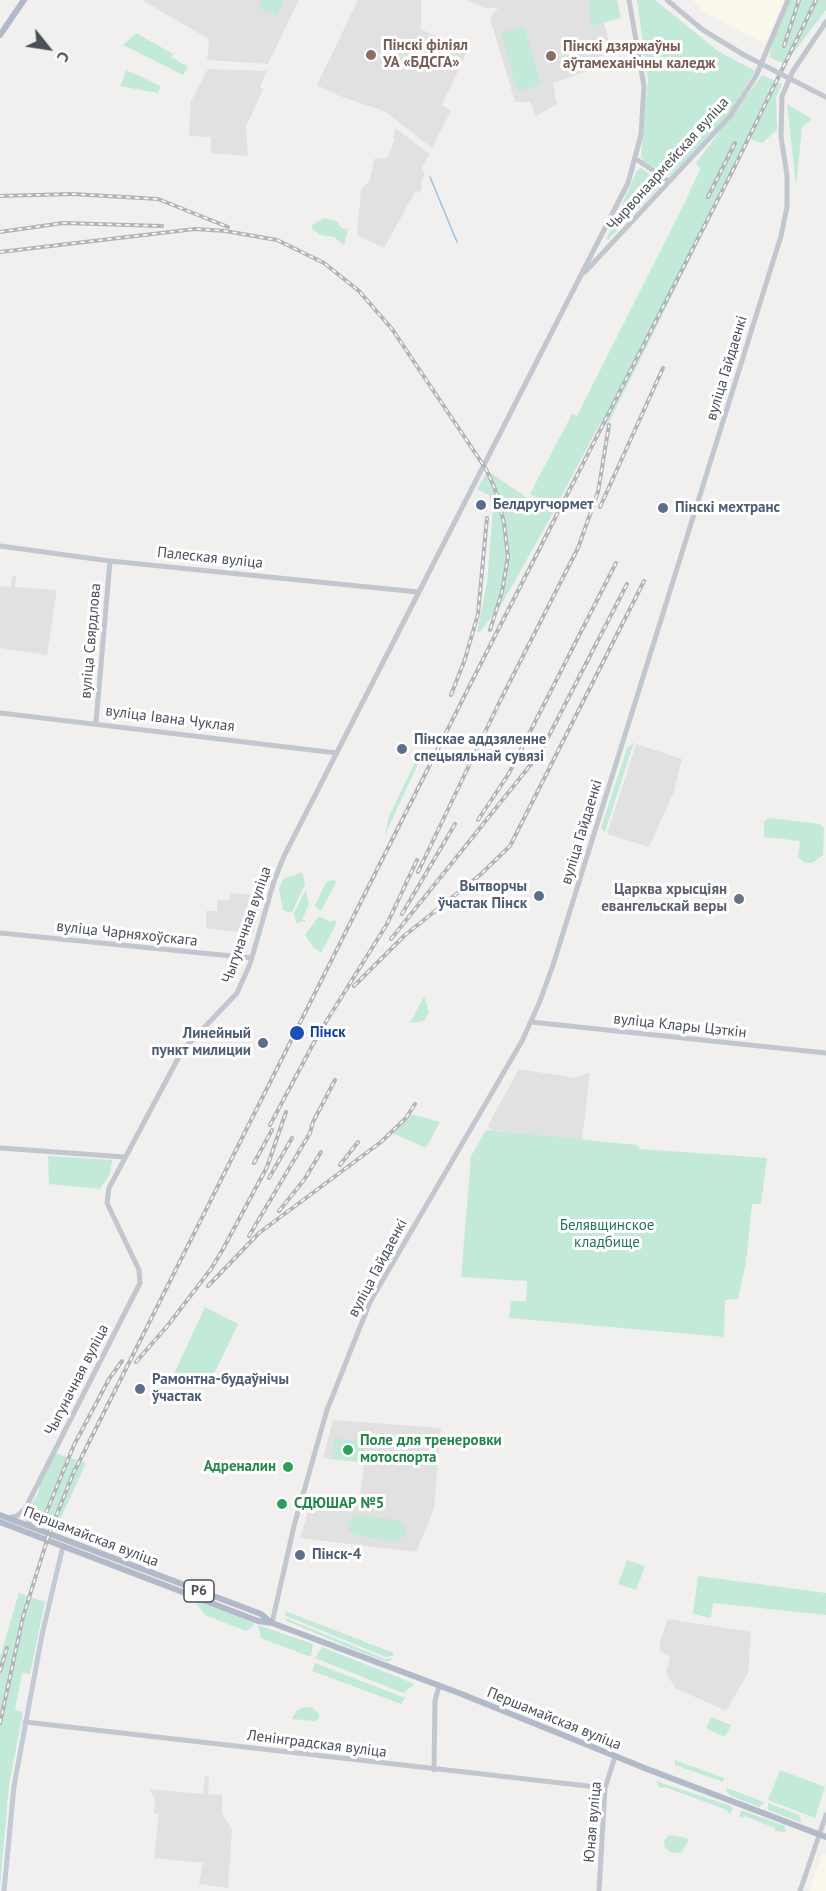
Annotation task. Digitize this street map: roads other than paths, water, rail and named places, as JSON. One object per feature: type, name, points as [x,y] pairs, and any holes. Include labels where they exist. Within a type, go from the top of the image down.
[{"type":"main road","points":[[0,35],[24,0]]},
{"type":"main road","name":"Першамайская вуліца","points":[[0,1515],[261,1614],[272,1623]]},
{"type":"main road","name":"Першамайская вуліца","points":[[0,1522],[258,1622],[272,1623],[439,1686],[823,1836]]},
{"type":"main road","points":[[4,1891],[10,1816],[25,1722],[63,1546]]},
{"type":"street","name":"Чырвонаармейская вуліца","points":[[483,465],[601,239],[628,183],[636,159],[641,135],[644,86],[641,58],[629,0]]},
{"type":"street","points":[[667,0],[703,30],[744,55],[826,97]]},
{"type":"street","name":"Чырвонаармейская вуліца","points":[[581,276],[722,126],[756,76],[788,0]]},
{"type":"street","name":"вуліца Гайдаенкі","points":[[272,1623],[294,1526],[327,1410],[370,1302],[531,1022],[565,927],[781,236],[787,207],[787,175],[781,136],[782,96],[793,71],[826,22]]},
{"type":"street","points":[[636,159],[669,181]]},
{"type":"street","name":"Чырвонаармейская вуліца","points":[[601,239],[611,245]]},
{"type":"street","name":"Чыгуначная вуліца","points":[[25,1509],[140,1283],[139,1270],[106,1200],[109,1188],[182,1051],[237,993],[252,958],[278,871],[483,465]]},
{"type":"street","name":"Палеская вуліца","points":[[0,546],[110,561],[418,592]]},
{"type":"street","name":"вуліца Свярдлова","points":[[96,722],[110,561]]},
{"type":"street","name":"вуліца Івана Чуклая","points":[[0,713],[96,722],[337,753]]},
{"type":"street","name":"вуліца Чарняхоўскага","points":[[0,933],[252,958]]},
{"type":"street","name":"вуліца Клары Цэткін","points":[[531,1022],[826,1053]]},
{"type":"street","points":[[0,1148],[125,1157]]},
{"type":"street","points":[[8,1518],[17,1516],[25,1509]]},
{"type":"street","points":[[25,1509],[27,1521],[31,1527]]},
{"type":"street","points":[[434,1770],[435,1701],[439,1686]]},
{"type":"street","name":"Ленінградская вуліца","points":[[25,1722],[605,1788]]},
{"type":"street","name":"Юная вуліца","points":[[599,1891],[605,1788],[615,1756]]},
{"type":"street","points":[[800,1891],[823,1836],[826,1815]]},
{"type":"waterway","points":[[430,177],[457,242]]},
{"type":"railway","points":[[784,46],[799,0]]},
{"type":"railway","points":[[0,1723],[23,1617],[49,1534],[73,1474],[475,675],[734,168],[816,0]]},
{"type":"railway","points":[[708,197],[735,143]]},
{"type":"railway","points":[[0,196],[72,194],[158,199],[228,227]]},
{"type":"railway","points":[[0,232],[63,223],[162,226]]},
{"type":"railway","points":[[0,252],[195,229],[225,231],[277,240],[324,263],[359,291],[392,329],[486,469],[495,489],[504,523],[508,557],[502,592],[490,630]]},
{"type":"railway","points":[[600,507],[663,368]]},
{"type":"railway","points":[[418,872],[498,705],[578,548],[598,492],[609,425]]},
{"type":"railway","points":[[451,695],[465,659],[478,614],[487,518]]},
{"type":"railway","points":[[478,820],[508,775],[616,563]]},
{"type":"railway","points":[[354,986],[404,936],[480,875],[510,846],[644,581]]},
{"type":"railway","points":[[391,939],[540,753],[627,584]]},
{"type":"railway","points":[[402,914],[455,824]]},
{"type":"railway","points":[[270,1125],[319,1033],[387,924],[417,860]]},
{"type":"railway","points":[[249,1236],[310,1133],[313,1122],[335,1080]]},
{"type":"railway","points":[[208,1286],[259,1233],[381,1142],[406,1118],[415,1104]]},
{"type":"railway","points":[[165,1329],[211,1269],[223,1249],[267,1167],[286,1112]]},
{"type":"railway","points":[[254,1163],[272,1130]]},
{"type":"railway","points":[[269,1178],[292,1138]]},
{"type":"railway","points":[[340,1165],[358,1142]]},
{"type":"railway","points":[[279,1211],[304,1180],[321,1152]]},
{"type":"railway","points":[[136,1362],[169,1324]]},
{"type":"railway","points":[[46,1513],[74,1445],[109,1379],[122,1361]]},
{"type":"railway","points":[[0,1671],[7,1648]]},
{"type":"place","name":"Пінскі філіял УА «БДСГА»","points":[[371,55]]},
{"type":"place","name":"Пінскі дзяржаўны аўтамеханічны каледж","points":[[551,56]]},
{"type":"place","name":"Белдругчормет","points":[[481,505]]},
{"type":"place","name":"Пінскі мехтранс","points":[[663,508]]},
{"type":"place","name":"Пінскае аддзяленне спецыяльнай сувязі","points":[[402,749]]},
{"type":"place","name":"Вытворчы ўчастак Пінск","points":[[539,896]]},
{"type":"place","name":"Царква хрысціян евангельскай веры","points":[[739,899]]},
{"type":"place","name":"Пінск","points":[[297,1033]]},
{"type":"place","name":"Линейный пункт милиции","points":[[263,1043]]},
{"type":"place","name":"Рамонтна-будаўнічы ўчастак","points":[[140,1389]]},
{"type":"place","name":"Поле для тренеровки мотоспорта","points":[[348,1450]]},
{"type":"place","name":"Адреналин","points":[[288,1467]]},
{"type":"place","name":"СДЮШАР №5","points":[[282,1504]]},
{"type":"place","name":"Пінск-4","points":[[300,1555]]},
{"type":"park label","name":"Белявщинское кладбище","points":[[607,1234]]}]
